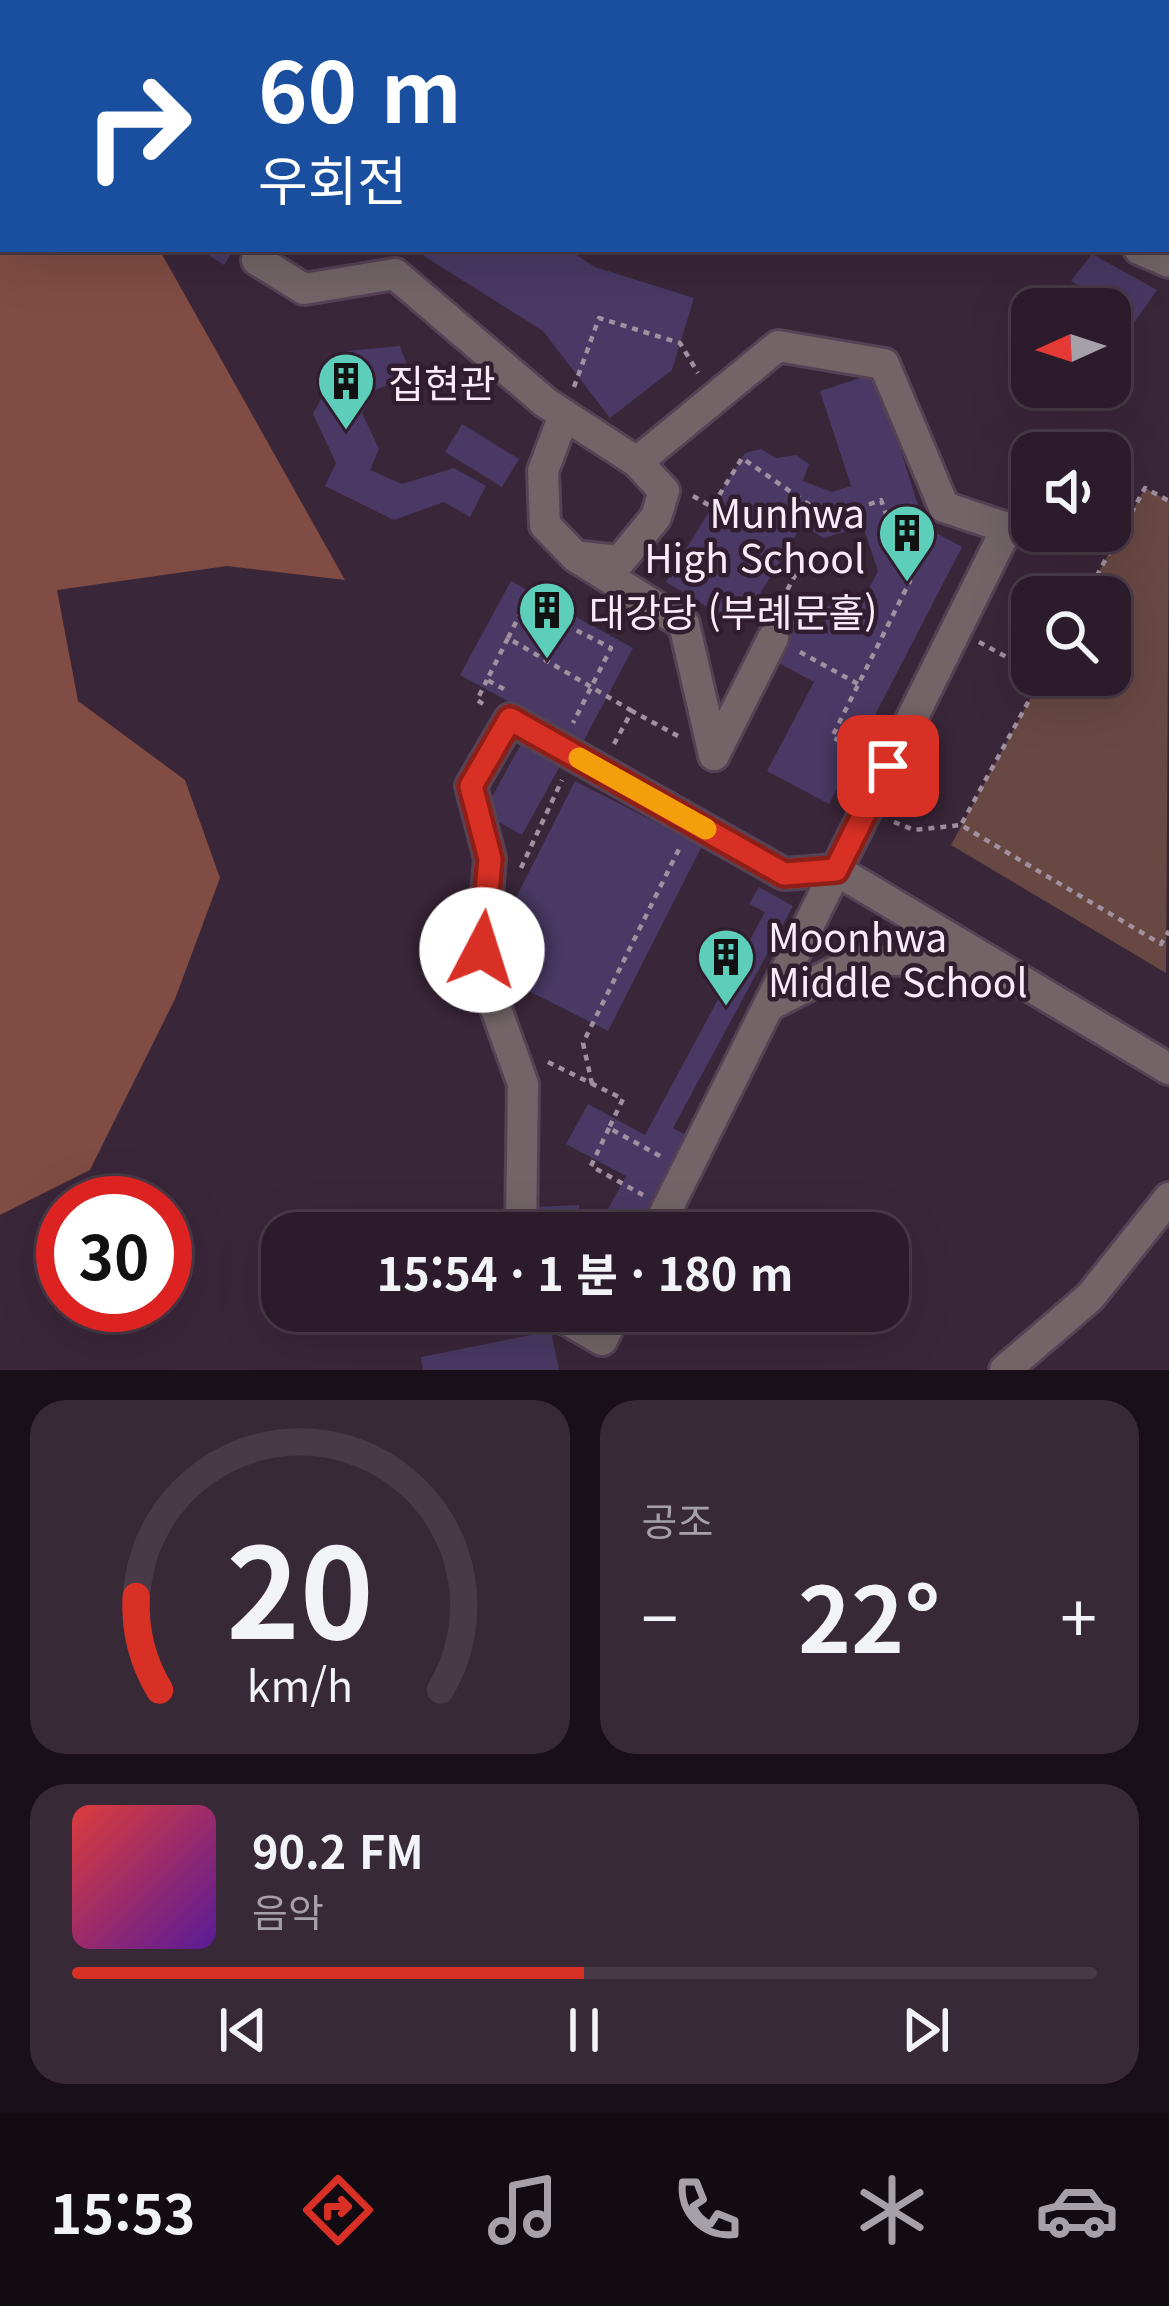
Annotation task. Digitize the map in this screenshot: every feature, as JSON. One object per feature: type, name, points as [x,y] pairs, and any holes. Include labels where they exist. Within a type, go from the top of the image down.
[{"type":"street","points":[[257,260],[304,289],[395,274],[564,415],[637,463],[664,491],[656,517],[620,560],[576,557]]},
{"type":"street","points":[[637,463],[778,346],[884,364],[944,507],[1007,528],[666,1212]]},
{"type":"street","points":[[564,415],[543,471],[545,525],[576,557],[683,624],[714,755],[773,638]]},
{"type":"street","points":[[520,1212],[523,1084],[481,967],[490,859],[471,786],[510,719],[784,874],[836,870],[1169,1069]]},
{"type":"street","points":[[770,1005],[856,962],[959,958],[1031,986]]},
{"type":"street","points":[[1005,1370],[1090,1297],[1169,1198]]},
{"type":"path","points":[[564,415],[599,318],[680,343],[715,398]]},
{"type":"path","points":[[637,463],[712,507],[742,458],[830,519],[881,500],[910,581],[832,737],[888,766]]},
{"type":"path","points":[[1097,576],[1145,488],[1169,501]]},
{"type":"path","points":[[855,555],[799,568],[764,633],[858,684]]},
{"type":"path","points":[[521,698],[487,680],[525,604],[611,648],[573,724],[556,715]]},
{"type":"path","points":[[956,630],[1011,659]]},
{"type":"path","points":[[508,638],[632,710]]},
{"type":"path","points":[[961,825],[1028,696]]},
{"type":"path","points":[[890,831],[895,820],[914,830],[961,825],[1161,944],[1169,931]]},
{"type":"path","points":[[592,1084],[583,1043],[692,822]]},
{"type":"path","points":[[508,1043],[623,1099],[591,1166],[643,1195]]},
{"type":"path","points":[[609,1128],[663,1158]]},
{"type":"shaded area","points":[[0,252],[161,252],[345,580],[227,566],[57,590],[78,701],[185,780],[220,878],[175,999],[90,1170],[78,1176],[36,1176],[36,1197],[0,1215]]},
{"type":"shaded area","points":[[1145,488],[1169,501],[1166,973],[951,845],[1032,696],[1131,696],[1131,576],[1097,576],[1110,552],[1131,552],[1131,513]]},
{"type":"building","points":[[204,252],[232,252],[224,265]]},
{"type":"building","points":[[426,252],[572,252],[595,267],[694,298],[672,370],[610,418],[543,331],[424,256]]},
{"type":"building","points":[[1092,254],[1157,290],[1131,327],[1131,288],[1082,288],[1071,281]]},
{"type":"building","name":"집현관","points":[[400,346],[411,376],[375,390],[362,413],[379,449],[370,470],[402,484],[454,468],[486,486],[470,517],[444,502],[394,520],[325,486],[336,463],[313,414],[347,351]]},
{"type":"building","name":"Munhwa High School","points":[[876,373],[925,527],[962,547],[829,804],[767,771],[814,682],[773,660],[795,617],[828,634],[823,609],[842,598],[853,618],[878,571],[863,526],[824,538],[802,525],[740,627],[666,582],[745,453],[761,449],[776,458],[796,455],[809,464],[803,481],[832,492],[851,486],[820,391]]},
{"type":"building","points":[[462,424],[519,459],[502,487],[445,452]]},
{"type":"building","name":"대강당 (부례문홀)","points":[[511,581],[633,648],[583,742],[460,675]]},
{"type":"building","points":[[521,744],[560,766],[522,835],[483,813]]},
{"type":"building","points":[[575,781],[702,846],[608,1031],[481,967]]},
{"type":"building","name":"Moonhwa Middle School","points":[[759,887],[793,906],[673,1128],[693,1139],[653,1212],[606,1212],[626,1176],[566,1144],[588,1104],[645,1135],[765,912],[749,904]]},
{"type":"building","points":[[579,1205],[580,1212],[535,1212],[535,1207]]},
{"type":"building","points":[[551,1332],[559,1370],[423,1370],[421,1357]]},
{"type":"slow traffic","points":[[579,758],[706,829]]},
{"type":"place","name":"집현관","points":[[346,432]]},
{"type":"place","name":"Munhwa High School","points":[[907,584]]},
{"type":"place","name":"대강당 (부례문홀)","points":[[547,661]]},
{"type":"place","name":"Moonhwa Middle School","points":[[726,1008]]},
{"type":"route","points":[[482,950],[490,859],[471,786],[510,719],[784,874],[836,870],[888,766]]}]
